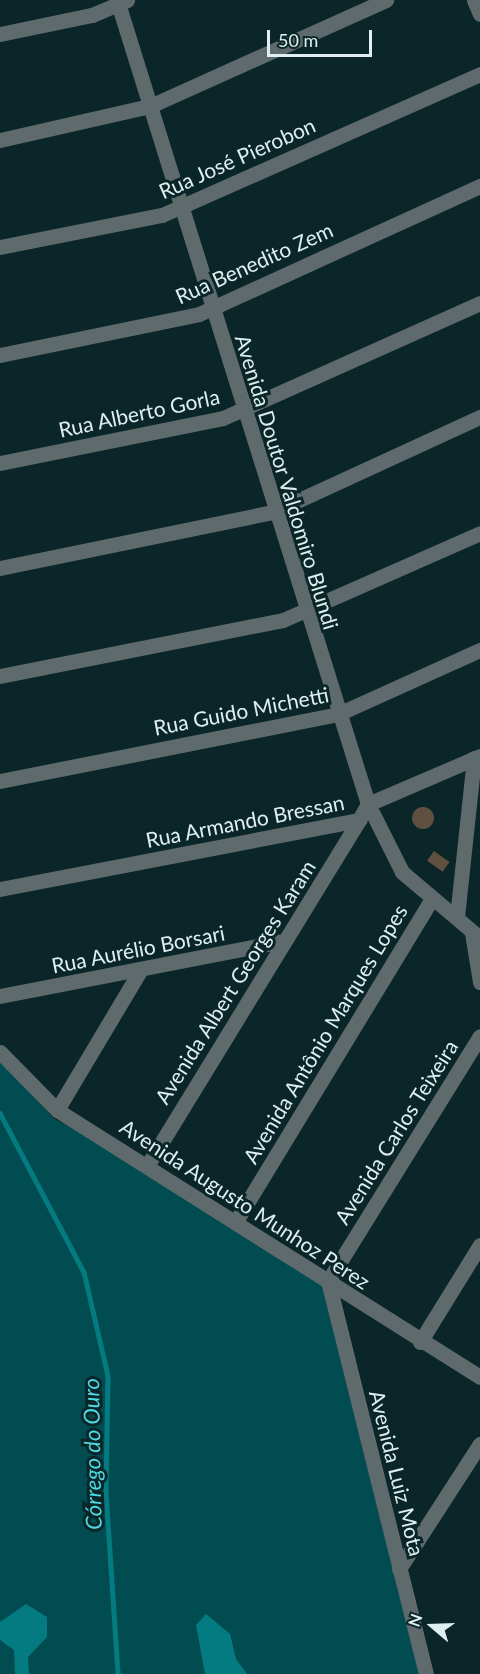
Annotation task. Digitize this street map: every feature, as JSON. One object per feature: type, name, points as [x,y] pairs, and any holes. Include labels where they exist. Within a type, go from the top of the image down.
[{"type":"street","points":[[0,140],[150,106],[386,0]]},
{"type":"street","points":[[474,0],[480,15]]},
{"type":"street","points":[[0,34],[121,1]]},
{"type":"street","name":"Avenida Doutor Valdomiro Blundi","points":[[121,1],[241,411],[368,804],[402,872],[431,900],[457,917],[476,935]]},
{"type":"street","name":"Rua José Pierobon","points":[[0,247],[183,207],[480,74]]},
{"type":"street","name":"Rua Benedito Zem","points":[[0,355],[169,322],[212,308],[480,186]]},
{"type":"street","name":"Rua Alberto Gorla","points":[[0,463],[241,411],[480,303]]},
{"type":"street","points":[[0,568],[273,512],[480,417]]},
{"type":"street","points":[[0,676],[247,629],[305,612],[480,534]]},
{"type":"street","name":"Rua Guido Michetti","points":[[0,781],[338,714],[480,650]]},
{"type":"street","points":[[457,917],[477,757]]},
{"type":"street","name":"Rua Armando Bressan","points":[[0,889],[359,820],[368,804],[477,757]]},
{"type":"street","name":"Avenida Albert Georges Karam","points":[[147,1166],[359,820]]},
{"type":"street","name":"Avenida Antônio Marques Lopes","points":[[236,1221],[431,900]]},
{"type":"street","points":[[476,935],[480,982]]},
{"type":"street","name":"Rua Aurélio Borsari","points":[[0,996],[140,971],[283,941]]},
{"type":"street","points":[[57,1110],[140,971]]},
{"type":"street","name":"Avenida Carlos Teixeira","points":[[328,1281],[480,1036]]},
{"type":"street","name":"Avenida Augusto Munhoz Perez","points":[[0,1052],[57,1110],[236,1221],[420,1342],[480,1377]]},
{"type":"street","points":[[420,1342],[480,1245]]},
{"type":"street","name":"Avenida Luiz Mota","points":[[328,1281],[426,1674]]},
{"type":"street","points":[[399,1569],[480,1444]]},
{"type":"shaded area","points":[[0,1057],[53,1118],[147,1168],[327,1283],[419,1674],[0,1674]]},
{"type":"shaded area","points":[[26,1604],[47,1617],[47,1637],[28,1657],[29,1674],[15,1674],[14,1650],[0,1640],[0,1622]]},
{"type":"shaded area","points":[[206,1614],[230,1634],[236,1659],[247,1674],[205,1674],[196,1625]]},
{"type":"building","points":[[423,807],[431,810],[434,818],[431,826],[423,829],[415,826],[412,818],[415,810]]},
{"type":"building","points":[[434,851],[450,862],[443,872],[427,861]]},
{"type":"waterway","name":"Córrego do Ouro","points":[[0,1113],[84,1272],[108,1376],[106,1492],[118,1674]]}]
